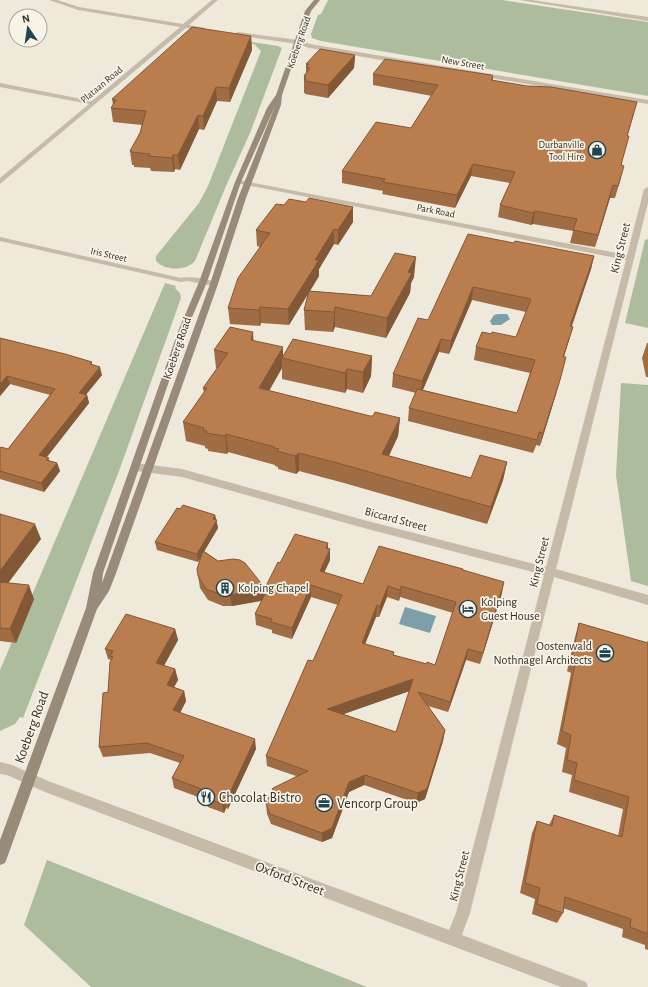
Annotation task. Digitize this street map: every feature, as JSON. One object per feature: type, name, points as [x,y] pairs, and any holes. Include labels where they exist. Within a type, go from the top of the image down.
[{"type":"main road","name":"Koeberg Road","points":[[308,11],[317,0]]},
{"type":"main road","name":"Koeberg Road","points":[[92,608],[105,588],[110,576],[214,284],[231,229],[278,105],[279,95],[308,11],[308,1]]},
{"type":"main road","name":"Koeberg Road","points":[[0,858],[92,608],[98,573],[183,329],[203,282],[238,182],[270,108],[279,95]]},
{"type":"street","points":[[52,0],[78,8],[207,29]]},
{"type":"street","name":"Plataan Road","points":[[0,182],[215,0]]},
{"type":"street","points":[[522,0],[648,19]]},
{"type":"street","name":"New Street","points":[[230,33],[298,42],[309,46],[648,102]]},
{"type":"street","points":[[0,85],[94,103]]},
{"type":"street","name":"Park Road","points":[[238,182],[630,258]]},
{"type":"street","name":"King Street","points":[[453,939],[463,913],[648,190]]},
{"type":"street","name":"Iris Street","points":[[0,239],[181,280],[187,279],[214,284]]},
{"type":"street","name":"Biccard Street","points":[[136,467],[182,473],[360,523],[550,572],[648,600]]},
{"type":"street","name":"Oxford Street","points":[[0,768],[8,769],[29,780],[581,987]]},
{"type":"green space","points":[[328,0],[502,0],[648,22],[648,96],[321,41],[312,38],[311,34],[318,15],[321,14]]},
{"type":"green space","points":[[253,42],[282,48],[250,133],[195,261],[186,267],[181,268],[165,267],[156,261],[156,256],[199,203],[208,186],[261,51],[254,44],[251,44]]},
{"type":"green space","points":[[648,239],[648,328],[625,323],[645,240]]},
{"type":"green space","points":[[165,283],[176,286],[175,288],[180,293],[181,298],[119,471],[23,718],[20,717],[15,724],[0,731],[0,670]]},
{"type":"green space","points":[[621,383],[648,385],[648,586],[631,581],[616,475]]},
{"type":"green space","points":[[47,860],[367,987],[91,987],[24,925]]},
{"type":"water","points":[[507,314],[510,319],[501,325],[492,325],[490,321],[494,315]]},
{"type":"water","points":[[405,607],[436,616],[430,633],[399,624]]},
{"type":"building","points":[[192,27],[251,36],[229,88],[216,87],[203,116],[198,115],[178,155],[173,155],[172,158],[149,156],[150,154],[131,152],[132,151],[130,151],[140,133],[146,111],[111,108],[116,100],[112,99]]},
{"type":"building","points":[[320,49],[355,55],[328,85],[305,81],[306,79],[304,79],[306,76],[304,76],[310,68],[306,67],[309,64],[306,64]]},
{"type":"building","points":[[385,59],[491,75],[493,76],[491,80],[527,86],[551,87],[637,102],[627,136],[629,136],[621,165],[624,166],[618,186],[613,185],[598,235],[573,230],[577,219],[535,211],[533,213],[500,205],[515,172],[473,164],[457,195],[383,182],[385,179],[342,171],[376,122],[411,128],[438,85],[373,74]]},
{"type":"building","points":[[309,198],[353,207],[338,230],[334,229],[315,260],[319,260],[288,309],[260,307],[259,310],[228,308],[238,278],[270,233],[256,230],[276,204],[284,205],[289,199],[306,202]]},
{"type":"building","points":[[468,234],[594,256],[570,326],[573,327],[563,357],[566,357],[560,380],[543,433],[539,432],[537,440],[409,408],[417,389],[517,413],[535,360],[476,347],[482,332],[492,334],[492,332],[516,337],[531,299],[473,287],[451,341],[441,339],[422,381],[393,374],[418,318],[428,320]]},
{"type":"building","points":[[395,253],[416,257],[408,272],[412,273],[387,318],[335,307],[334,312],[304,310],[309,291],[371,296]]},
{"type":"building","points":[[230,327],[253,332],[251,340],[283,347],[259,388],[370,416],[373,416],[375,412],[400,418],[382,454],[471,478],[480,455],[507,462],[491,507],[299,453],[295,456],[277,451],[279,449],[274,448],[275,447],[226,434],[225,436],[206,433],[207,431],[203,430],[204,428],[183,422],[207,388],[203,388],[228,353],[214,350]]},
{"type":"building","points":[[0,338],[65,354],[92,362],[90,364],[100,367],[79,393],[87,395],[39,455],[49,458],[46,460],[57,463],[41,483],[0,471],[0,448],[8,449],[55,389],[7,376],[0,384]]},
{"type":"building","points":[[293,339],[372,356],[363,372],[347,369],[345,373],[282,358]]},
{"type":"building","points":[[183,505],[215,515],[213,519],[217,520],[197,554],[155,542],[177,508],[180,509]]},
{"type":"building","points":[[0,514],[35,524],[0,571]]},
{"type":"building","points":[[295,534],[328,543],[326,548],[330,549],[320,571],[363,584],[379,546],[504,582],[483,653],[468,649],[450,702],[418,692],[445,730],[427,789],[418,793],[365,775],[349,782],[332,828],[322,833],[270,814],[266,804],[273,788],[308,771],[266,756],[308,660],[313,661],[342,595],[311,585],[292,628],[271,622],[272,619],[255,614],[268,588],[230,595],[222,595],[206,589],[198,576],[197,569],[203,551],[218,561],[233,559],[240,560],[245,563],[265,588],[278,562],[280,563]],"holes":[[[388,586],[400,590],[401,586],[456,602],[435,665],[393,655],[394,652],[362,643],[377,605],[380,606]],[[413,679],[396,732],[327,709]]]},
{"type":"building","points":[[0,582],[29,585],[10,629],[0,628]]},
{"type":"building","points":[[126,614],[175,629],[156,663],[175,669],[167,685],[184,691],[173,710],[255,739],[227,799],[224,798],[222,804],[206,798],[208,793],[207,791],[172,778],[184,756],[147,743],[99,747],[103,693],[108,692],[110,662],[113,657],[110,656],[113,651],[105,649]]},
{"type":"building","points":[[579,623],[648,643],[648,934],[630,927],[631,919],[565,897],[563,913],[537,904],[540,888],[525,883],[537,821],[552,826],[554,815],[622,837],[629,797],[574,780],[577,763],[567,760],[571,735],[562,731],[576,659],[572,658]]},
{"type":"place","name":"Durbanville Tool Hire","points":[[597,150]]},
{"type":"place","name":"Kolping Chapel","points":[[225,588]]},
{"type":"place","name":"Kolping Guest House","points":[[468,609]]},
{"type":"place","name":"Oostenwald Nothnagel Architects","points":[[605,653]]},
{"type":"place","name":"Chocolat Bistro","points":[[206,797]]},
{"type":"place","name":"Vencorp Group","points":[[324,803]]}]
